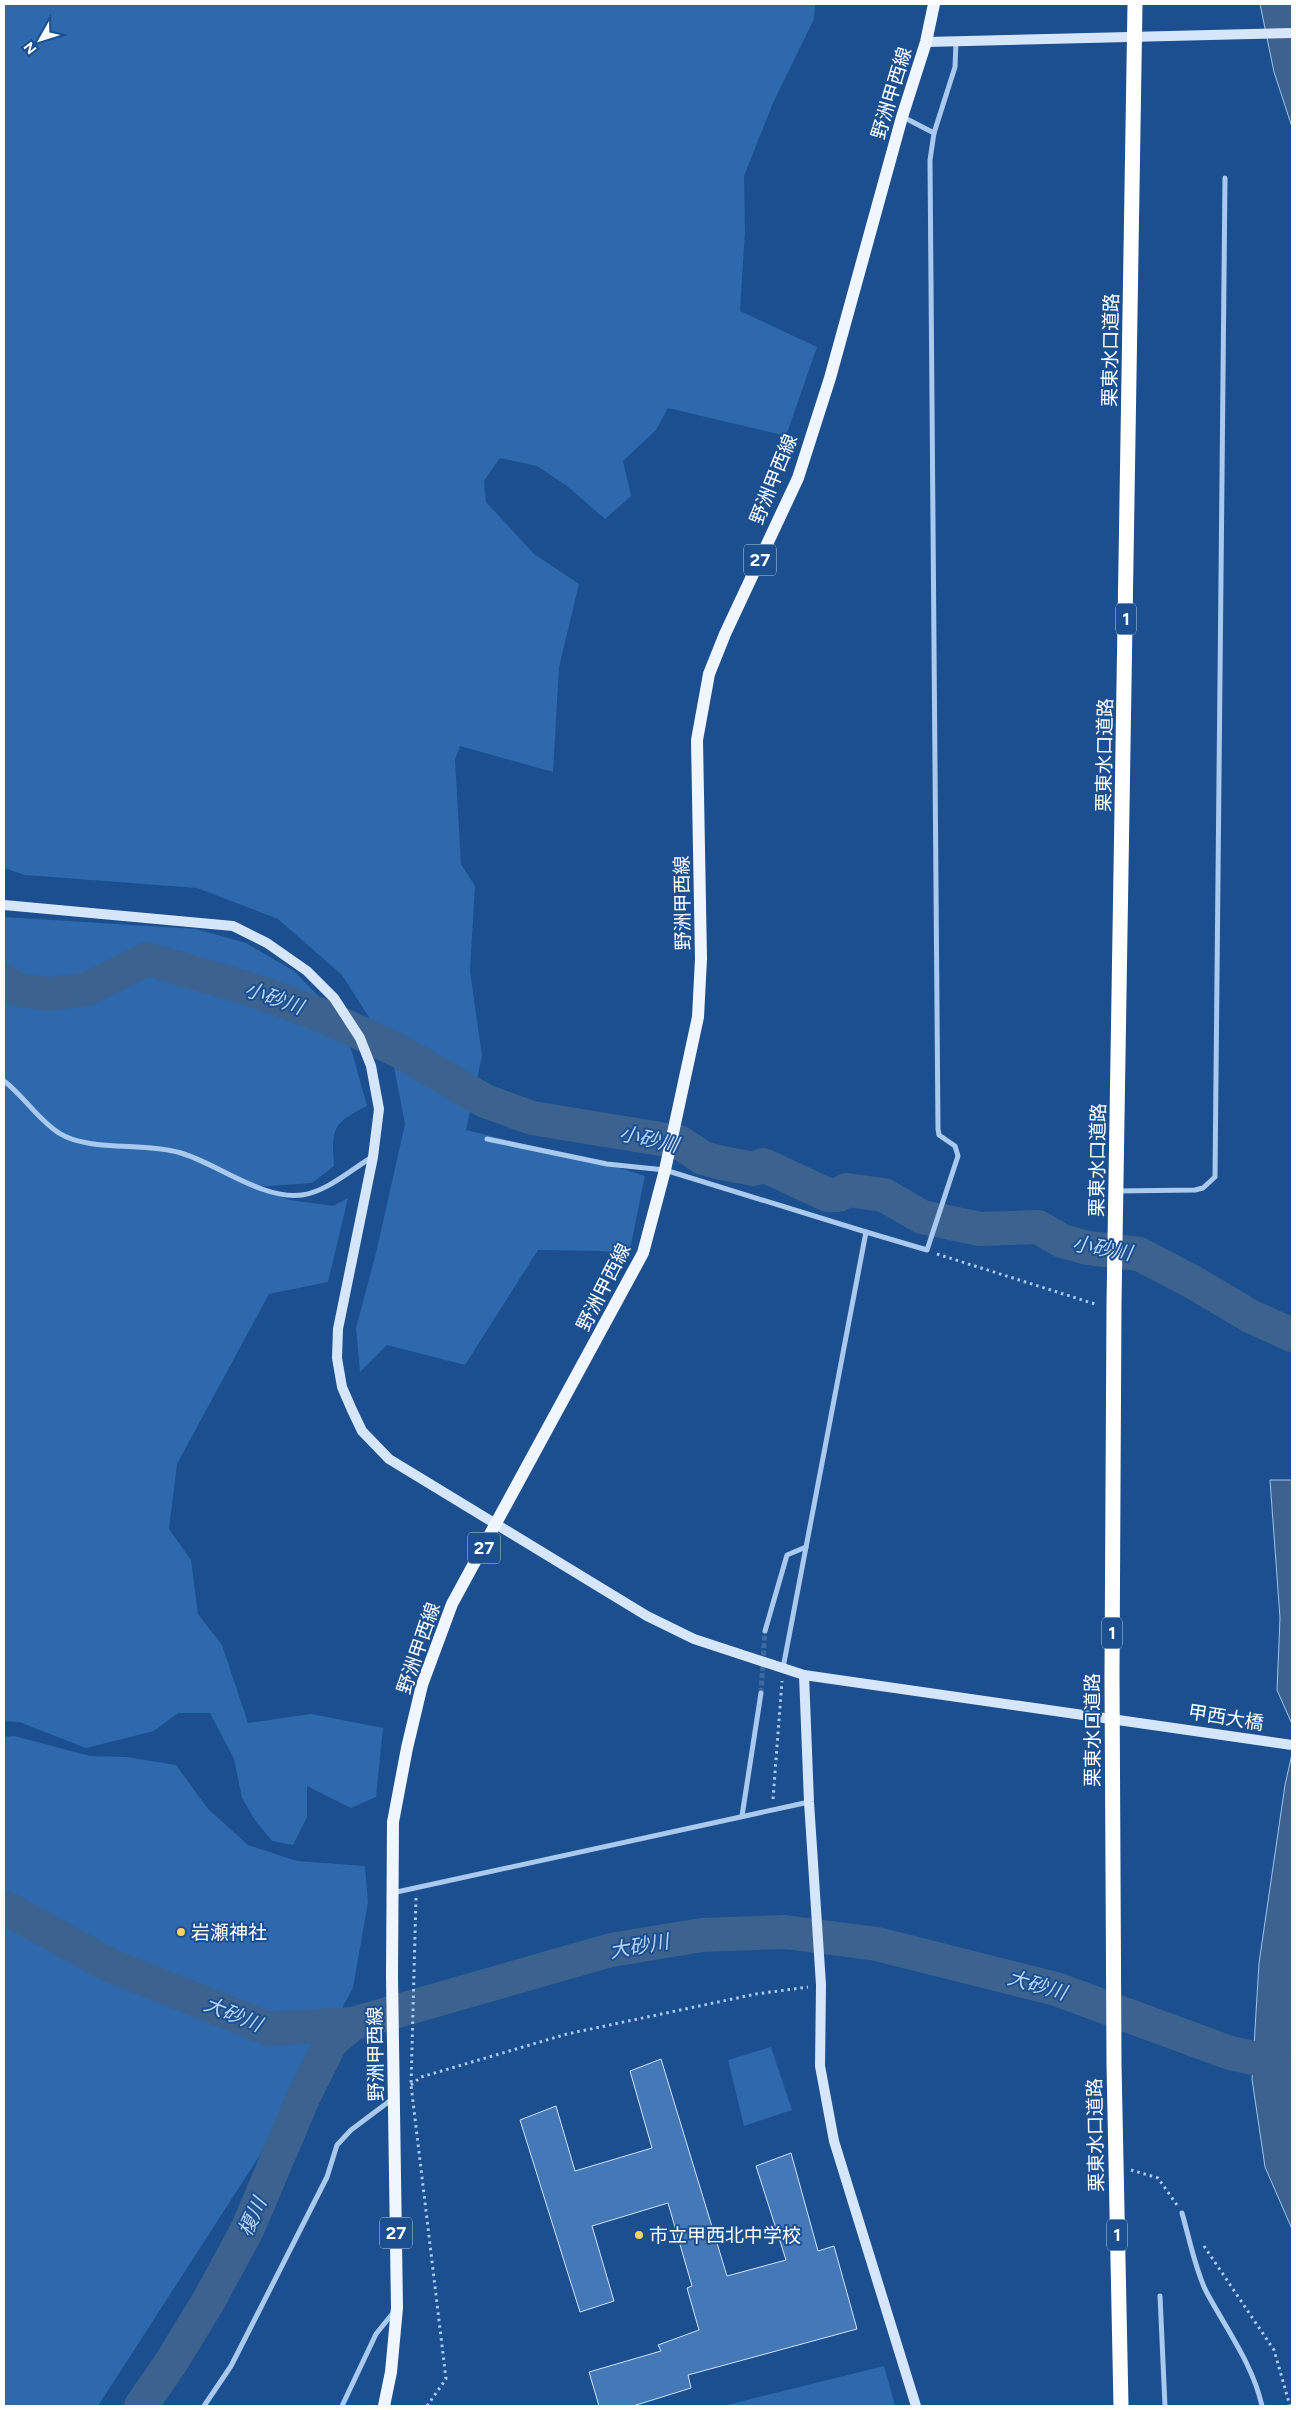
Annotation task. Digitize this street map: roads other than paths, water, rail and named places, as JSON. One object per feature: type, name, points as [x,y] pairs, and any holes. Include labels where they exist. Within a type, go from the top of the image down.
[{"type":"highway","name":"栗東水口道路","points":[[1121,2406],[1112,1963],[1111,1718],[1114,1304],[1135,4]]},
{"type":"main road","name":"野洲甲西線","points":[[384,2406],[391,2372],[397,2308],[392,1976],[393,1822],[407,1748],[422,1685],[452,1604],[498,1524],[644,1254],[665,1170],[698,1017],[702,959],[697,740],[709,674],[725,634],[798,478],[830,378],[902,117],[926,42],[934,4]]},
{"type":"street","points":[[926,42],[1292,33]]},
{"type":"street","points":[[487,1139],[607,1164],[665,1170],[927,1250],[958,1151],[952,1142],[939,1135],[938,1129],[930,170],[934,133],[955,67],[956,41]]},
{"type":"street","points":[[902,117],[934,133]]},
{"type":"street","points":[[1117,1191],[1185,1192],[1203,1188],[1214,1177],[1225,178]]},
{"type":"street","name":"甲西大橋","points":[[4,906],[232,926],[267,943],[307,971],[334,998],[360,1038],[371,1066],[379,1109],[373,1156],[338,1329],[337,1358],[342,1387],[362,1431],[389,1459],[646,1616],[694,1640],[804,1675],[1292,1745]]},
{"type":"street","points":[[4,1082],[58,1133],[76,1141],[162,1148],[181,1152],[243,1182],[281,1193],[301,1195],[314,1192],[373,1156]]},
{"type":"street","points":[[783,1668],[866,1232]]},
{"type":"street","points":[[765,1631],[787,1555],[806,1547]]},
{"type":"street","points":[[804,1675],[809,1802],[821,1985],[820,2066],[834,2141],[916,2406]]},
{"type":"street","points":[[742,1816],[760,1693]]},
{"type":"street","points":[[392,1893],[809,1802]]},
{"type":"street","points":[[204,2406],[231,2366],[327,2177],[337,2145],[352,2130],[394,2098]]},
{"type":"street","points":[[1182,2213],[1206,2291],[1239,2347],[1260,2396],[1262,2406]]},
{"type":"street","points":[[1160,2296],[1165,2406]]},
{"type":"street","points":[[342,2406],[376,2334],[397,2308]]},
{"type":"waterway","name":"小砂川","points":[[4,981],[18,990],[48,994],[87,989],[147,959],[253,990],[326,1017],[399,1051],[485,1101],[532,1118],[679,1142],[703,1158],[754,1169],[763,1165],[828,1195],[839,1195],[846,1190],[884,1195],[922,1217],[980,1229],[1038,1227],[1062,1241],[1088,1248],[1139,1254],[1191,1281],[1250,1316],[1292,1335]]},
{"type":"waterway","name":"大砂川","points":[[4,1907],[109,1965],[269,2029],[352,2024],[611,1950],[702,1935],[785,1932],[877,1944],[1056,1989],[1230,2053],[1292,2066]]},
{"type":"waterway","name":"榎川","points":[[141,2406],[170,2364],[208,2302],[247,2230],[303,2098],[331,2042],[352,2024]]},
{"type":"tunnel","points":[[761,1693],[765,1631]]},
{"type":"place","name":"岩瀬神社","points":[[181,1932]]},
{"type":"place","name":"市立甲西北中学校","points":[[639,2235]]}]
